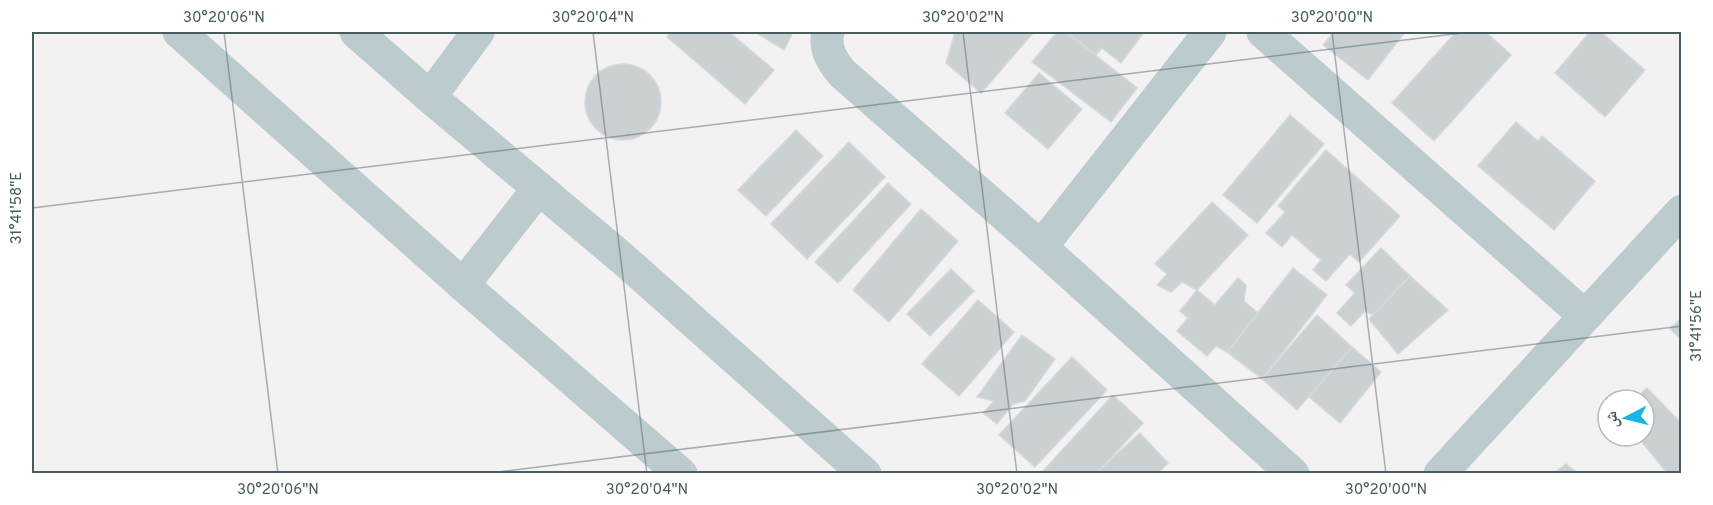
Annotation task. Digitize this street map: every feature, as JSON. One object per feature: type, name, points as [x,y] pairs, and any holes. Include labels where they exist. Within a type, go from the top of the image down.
[{"type":"street","points":[[179,32],[463,285],[681,474]]},
{"type":"street","points":[[430,97],[478,32]]},
{"type":"street","points":[[828,32],[828,50],[833,63],[842,73],[1041,247],[1293,474]]},
{"type":"street","points":[[1041,247],[1210,32]]},
{"type":"street","points":[[1263,32],[1585,316]]},
{"type":"street","points":[[368,35],[430,97],[632,267],[865,474]]},
{"type":"street","points":[[463,285],[539,188]]},
{"type":"street","points":[[1440,474],[1682,211]]},
{"type":"building","points":[[671,32],[729,32],[774,70],[745,104],[667,37]]},
{"type":"building","points":[[755,32],[793,32],[784,50]]},
{"type":"building","points":[[955,32],[1034,32],[981,93],[946,63]]},
{"type":"building","points":[[1057,32],[1066,32],[1137,88],[1111,122],[1032,62]]},
{"type":"building","points":[[1066,32],[1138,32],[1142,35],[1121,63],[1102,48],[1096,55]]},
{"type":"building","points":[[1334,32],[1405,32],[1368,80],[1323,45]]},
{"type":"building","points":[[1456,32],[1486,32],[1511,55],[1434,141],[1392,103]]},
{"type":"building","points":[[1590,32],[1601,32],[1645,70],[1605,117],[1555,73]]},
{"type":"building","points":[[623,64],[638,67],[650,75],[658,87],[661,102],[658,117],[650,129],[638,137],[623,140],[608,137],[596,129],[588,117],[585,102],[588,87],[596,75],[608,67]]},
{"type":"building","points":[[1039,73],[1082,109],[1048,149],[1005,113]]},
{"type":"building","points":[[1290,115],[1324,144],[1257,223],[1223,195]]},
{"type":"building","points":[[1516,122],[1538,141],[1542,136],[1595,181],[1554,230],[1478,166]]},
{"type":"building","points":[[796,130],[823,156],[766,216],[738,190]]},
{"type":"building","points":[[849,142],[885,177],[807,259],[771,224]]},
{"type":"building","points":[[1326,150],[1400,216],[1359,262],[1350,254],[1326,281],[1313,270],[1321,260],[1292,235],[1282,247],[1266,233],[1285,212],[1278,206]]},
{"type":"building","points":[[888,183],[911,204],[838,283],[815,262]]},
{"type":"building","points":[[1212,202],[1248,235],[1197,290],[1182,282],[1171,292],[1157,285],[1167,274],[1155,264]]},
{"type":"building","points":[[921,209],[958,241],[889,322],[853,290]]},
{"type":"building","points":[[1381,248],[1410,276],[1374,315],[1365,311],[1351,326],[1337,313],[1355,293],[1346,285]]},
{"type":"building","points":[[1293,268],[1327,295],[1262,379],[1227,352]]},
{"type":"building","points":[[951,269],[974,291],[930,336],[907,314]]},
{"type":"building","points":[[1410,276],[1448,310],[1398,354],[1369,319]]},
{"type":"building","points":[[1238,278],[1246,285],[1244,301],[1258,313],[1227,352],[1216,346],[1207,356],[1177,331],[1188,318],[1180,311],[1197,290],[1215,305]]},
{"type":"building","points":[[978,300],[1014,332],[959,396],[922,364]]},
{"type":"building","points":[[1317,315],[1352,347],[1297,410],[1262,379]]},
{"type":"building","points":[[1682,317],[1682,340],[1670,329]]},
{"type":"building","points":[[1022,335],[1055,359],[1025,401],[1013,404],[997,424],[983,413],[994,401],[977,397]]},
{"type":"building","points":[[1352,347],[1381,372],[1340,423],[1309,397]]},
{"type":"building","points":[[1072,357],[1107,390],[1035,467],[999,435]]},
{"type":"building","points":[[1113,395],[1143,423],[1096,474],[1044,474],[1042,472]]},
{"type":"building","points":[[1656,397],[1682,424],[1682,474],[1668,474],[1647,448],[1656,448]]},
{"type":"building","points":[[1140,433],[1168,463],[1157,474],[1100,474],[1098,471]]},
{"type":"building","points":[[1566,464],[1579,474],[1553,474]]}]
